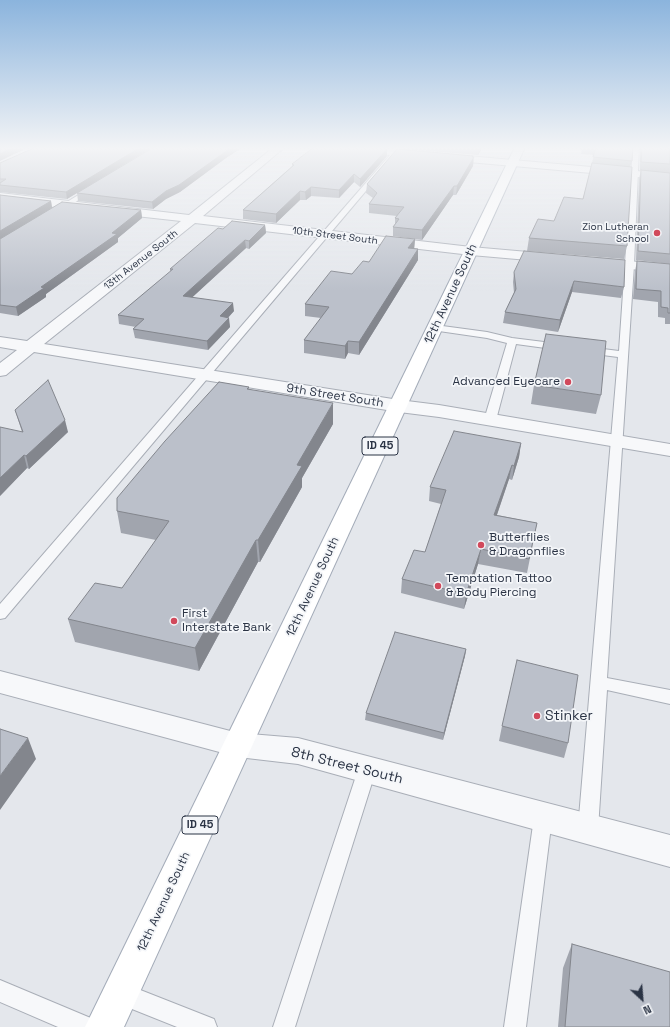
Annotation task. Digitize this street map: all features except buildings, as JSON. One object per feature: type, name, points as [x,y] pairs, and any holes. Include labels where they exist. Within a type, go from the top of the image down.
[{"type":"main road","name":"12th Avenue South","points":[[104,1027],[498,195]]},
{"type":"street","name":"13th Avenue South","points":[[0,371],[221,195]]},
{"type":"street","name":"10th Street South","points":[[0,197],[471,251],[561,259]]},
{"type":"street","points":[[584,261],[670,269]]},
{"type":"street","name":"9th Street South","points":[[0,342],[670,450]]},
{"type":"street","name":"8th Street South","points":[[0,682],[238,745],[298,751],[670,851]]},
{"type":"lane","points":[[46,217],[82,195]]},
{"type":"lane","points":[[0,614],[358,195]]},
{"type":"lane","points":[[588,828],[630,265],[634,195]]},
{"type":"lane","points":[[435,328],[487,335],[512,341],[623,355]]},
{"type":"lane","points":[[490,420],[512,341]]},
{"type":"lane","points":[[598,682],[670,697]]},
{"type":"lane","points":[[284,1027],[367,770]]},
{"type":"lane","points":[[515,1027],[543,818]]},
{"type":"lane","points":[[0,991],[85,1027]]},
{"type":"lane","points":[[120,993],[206,1027]]},
{"type":"place","name":"Zion Lutheran School","points":[[657,233]]},
{"type":"place","name":"Advanced Eyecare","points":[[568,382]]},
{"type":"place","name":"Butterflies & Dragonflies","points":[[481,545]]},
{"type":"place","name":"Temptation Tattoo & Body Piercing","points":[[438,586]]},
{"type":"place","name":"First Interstate Bank","points":[[174,621]]},
{"type":"place","name":"Stinker","points":[[537,716]]}]
